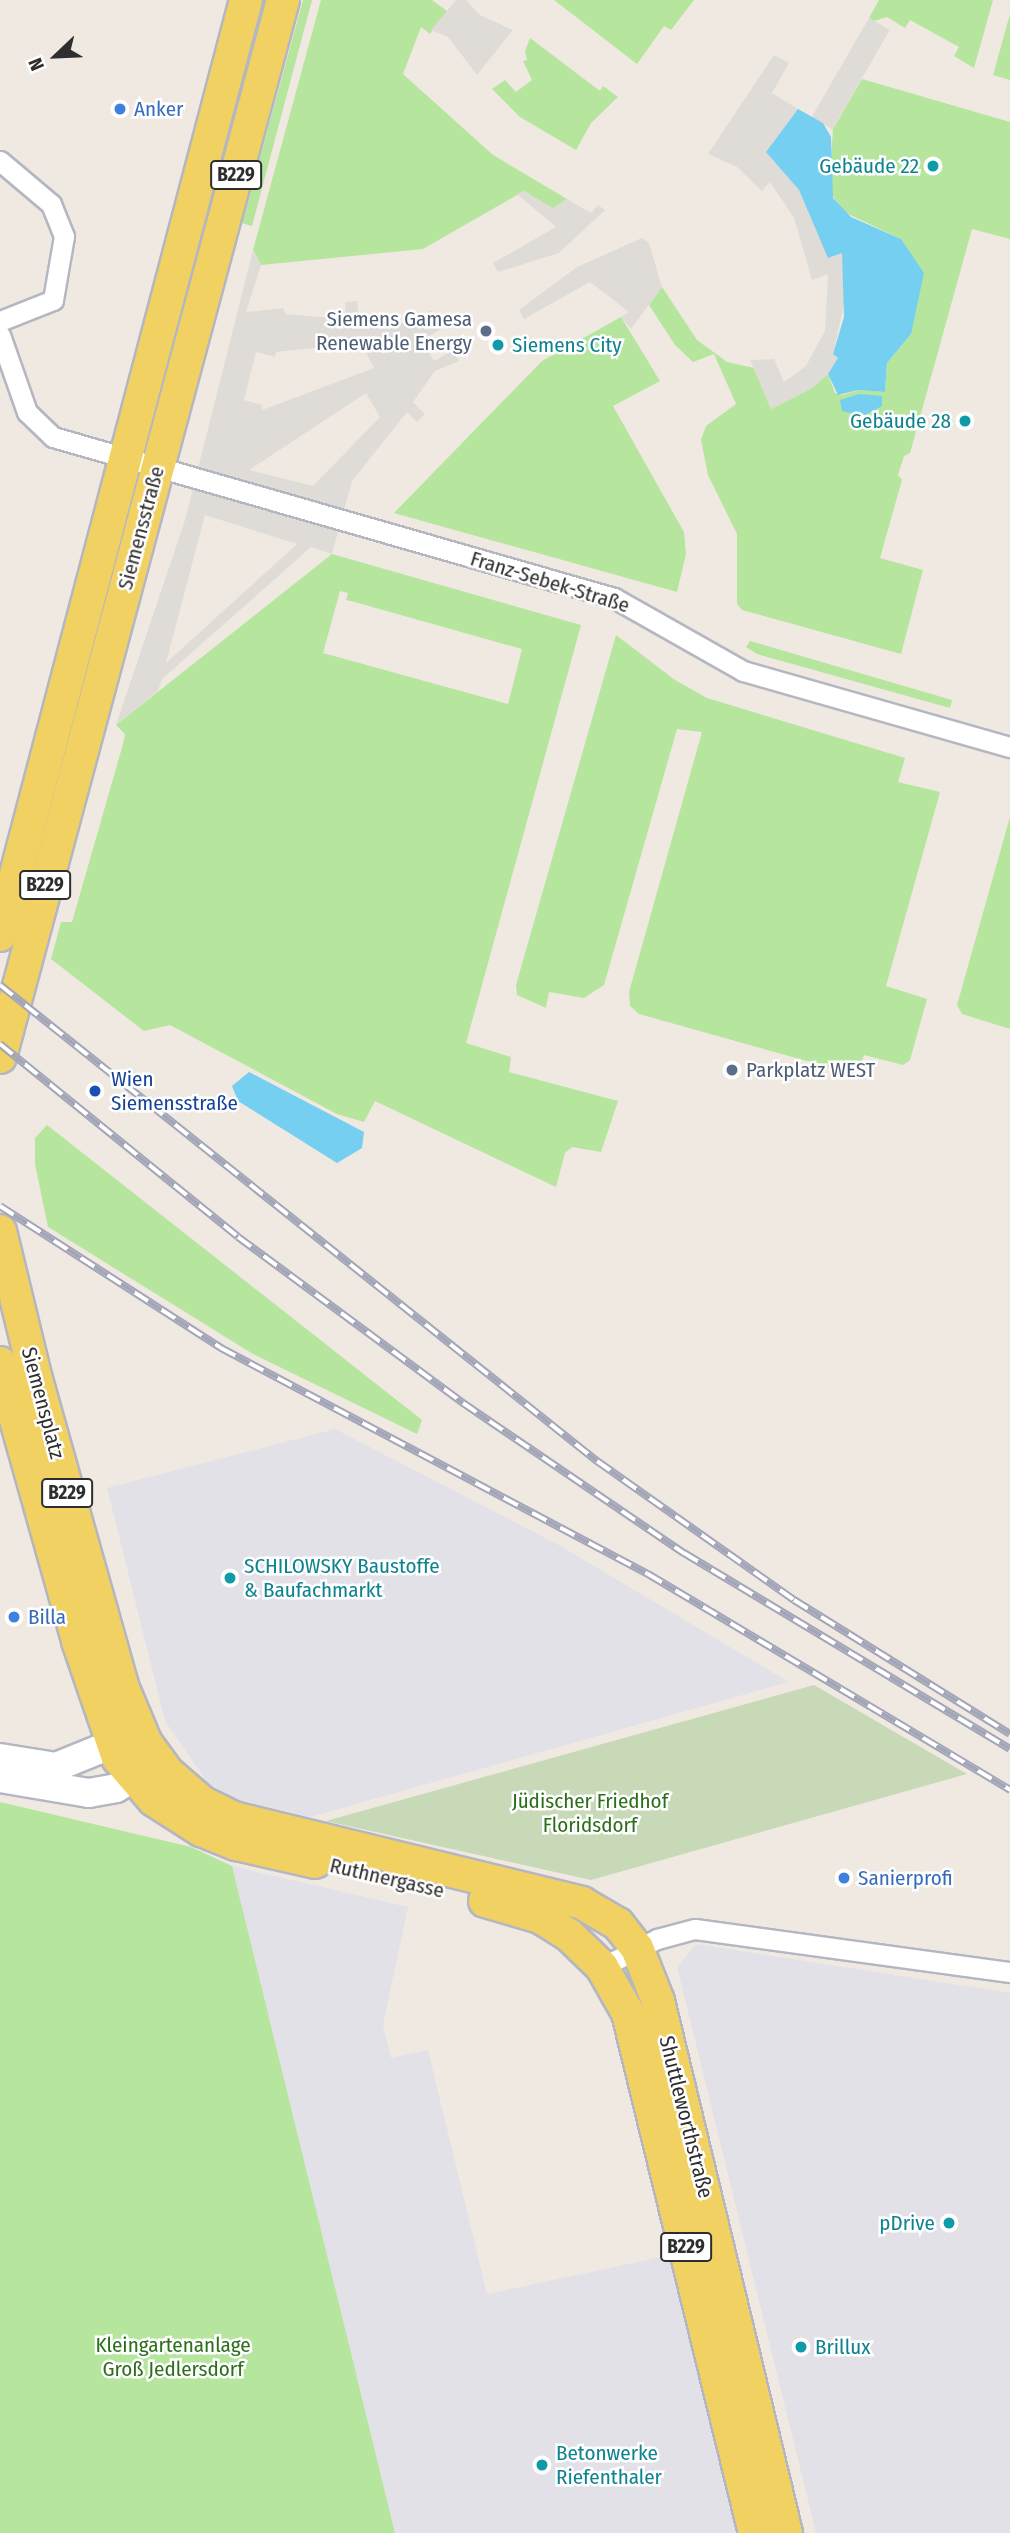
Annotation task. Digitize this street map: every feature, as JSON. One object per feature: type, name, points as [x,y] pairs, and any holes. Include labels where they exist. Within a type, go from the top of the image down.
[{"type":"main road","name":"Siemensstraße","points":[[0,935],[247,0]]},
{"type":"main road","name":"Siemensstraße","points":[[0,1057],[283,0]]},
{"type":"main road","name":"Siemensplatz","points":[[0,1231],[71,1511],[141,1733],[145,1770]]},
{"type":"main road","name":"Siemensplatz","points":[[0,1363],[52,1553],[112,1746],[145,1770]]},
{"type":"main road","points":[[0,1758],[49,1768],[141,1733]]},
{"type":"main road","points":[[0,1779],[78,1794],[100,1793],[145,1770]]},
{"type":"main road","name":"Ruthnergasse","points":[[145,1770],[234,1818],[582,1903],[608,1916],[637,1948]]},
{"type":"main road","name":"Ruthnergasse","points":[[145,1770],[169,1812],[236,1844],[540,1917],[569,1935],[602,1967]]},
{"type":"main road","name":"Shuttleworthstraße","points":[[637,1948],[661,2014],[786,2533]]},
{"type":"main road","name":"Shuttleworthstraße","points":[[602,1967],[634,2034],[755,2533]]},
{"type":"street","points":[[0,160],[51,204],[64,236],[53,300],[0,321]]},
{"type":"street","name":"Franz-Sebek-Straße","points":[[0,335],[27,412],[37,425],[52,437],[614,598],[743,671],[1010,747]]},
{"type":"street","points":[[602,1967],[637,1948],[695,1929],[1010,1972]]},
{"type":"shaded area","points":[[456,0],[466,0],[480,15],[513,30],[477,75],[448,37],[431,30]]},
{"type":"shaded area","points":[[869,18],[890,30],[832,130],[812,118]]},
{"type":"shaded area","points":[[774,55],[789,63],[772,93],[798,109],[766,152],[799,190],[828,257],[842,252],[846,295],[833,354],[839,358],[828,374],[812,388],[771,409],[750,360],[774,359],[784,382],[806,366],[825,331],[828,274],[812,280],[794,218],[770,182],[762,191],[737,167],[708,154]]},
{"type":"shaded area","points":[[524,191],[553,208],[567,199],[591,213],[598,205],[605,210],[559,253],[498,272],[493,263],[556,227],[517,194]]},
{"type":"shaded area","points":[[642,238],[649,243],[662,287],[631,329],[621,317],[629,312],[590,282],[524,319],[519,310],[577,267]]},
{"type":"shaded area","points":[[253,250],[261,265],[246,312],[283,308],[286,314],[346,319],[345,302],[357,301],[359,320],[407,323],[431,310],[441,329],[422,340],[434,361],[453,350],[459,361],[435,371],[413,402],[425,414],[417,422],[407,412],[352,481],[332,554],[311,547],[162,679],[158,691],[116,725],[185,520]],"holes":[[[361,343],[374,368],[262,410],[262,405],[244,400],[256,352],[275,357],[276,352]],[[366,393],[380,417],[313,486],[249,470]],[[205,515],[297,544],[166,663]]]},
{"type":"shaded area","points":[[335,1429],[557,1544],[789,1682],[310,1817],[232,1798],[208,1783],[165,1721],[107,1488]]},
{"type":"shaded area","points":[[232,1866],[408,1907],[383,2025],[391,2058],[428,2050],[487,2294],[676,2254],[741,2533],[395,2533]]},
{"type":"shaded area","points":[[696,1944],[1010,1993],[1010,2533],[816,2533],[677,1967]]},
{"type":"green space","points":[[303,0],[312,0],[252,226],[238,222],[243,197],[249,198]]},
{"type":"green space","points":[[321,0],[432,0],[447,11],[430,34],[421,27],[403,74],[493,155],[567,199],[553,209],[524,191],[423,249],[261,265],[253,250]]},
{"type":"green space","points":[[554,0],[694,0],[671,30],[664,26],[637,64]]},
{"type":"green space","points":[[879,0],[993,0],[974,68],[954,56],[959,47],[910,20],[905,28],[887,17],[874,21],[869,18]]},
{"type":"green space","points":[[1010,14],[1010,80],[993,75]]},
{"type":"green space","points":[[530,38],[600,91],[603,86],[618,97],[591,123],[576,150],[520,117],[492,89],[505,80],[516,92],[532,80],[523,61],[527,60],[525,51]]},
{"type":"green space","points":[[862,79],[1010,122],[1010,239],[972,229],[910,453],[904,456],[898,475],[902,480],[880,558],[923,570],[901,654],[742,610],[737,604],[737,534],[708,475],[701,440],[706,426],[736,404],[714,354],[693,362],[675,345],[649,305],[662,287],[697,340],[727,362],[754,368],[771,409],[812,388],[828,374],[835,393],[842,395],[859,390],[885,392],[887,363],[911,334],[901,239],[844,212],[829,191],[833,129]]},
{"type":"green space","points":[[621,317],[660,381],[613,406],[684,532],[686,554],[677,592],[394,513],[542,361]]},
{"type":"green space","points":[[332,554],[581,625],[466,1043],[511,1057],[509,1072],[618,1101],[601,1152],[572,1147],[565,1153],[556,1187],[375,1101],[364,1122],[337,1114],[170,1025],[144,1031],[51,959],[61,922],[72,922],[123,744],[125,734],[116,725]],"holes":[[[340,591],[348,593],[346,600],[522,649],[508,704],[323,653]]]},
{"type":"green space","points":[[616,635],[675,680],[707,698],[905,758],[898,782],[940,792],[886,986],[927,999],[910,1060],[903,1065],[864,1055],[857,1075],[639,1014],[630,1006],[629,992],[702,732],[677,729],[604,985],[584,998],[549,992],[546,1008],[517,995],[516,985]]},
{"type":"green space","points":[[750,641],[952,700],[950,708],[757,654],[746,647]]},
{"type":"green space","points":[[1010,817],[1010,1029],[962,1014],[957,1005]]},
{"type":"green space","points":[[47,1125],[422,1420],[417,1434],[253,1354],[48,1227],[35,1164],[35,1138]]},
{"type":"green space","name":"Jüdischer Friedhof Floridsdorf","points":[[814,1685],[967,1774],[591,1880],[326,1821]]},
{"type":"green space","name":"Kleingartenanlage Groß Jedlersdorf","points":[[0,1802],[191,1847],[232,1866],[395,2533],[0,2533]]},
{"type":"water","points":[[798,109],[823,123],[831,137],[833,198],[851,217],[901,239],[924,273],[911,334],[887,363],[885,392],[858,390],[838,395],[828,374],[838,358],[833,354],[844,317],[842,253],[828,258],[799,190],[766,152]]},
{"type":"water","points":[[859,394],[882,396],[882,406],[863,416],[842,411],[840,400]]},
{"type":"water","points":[[249,1072],[364,1132],[362,1148],[337,1163],[238,1101],[232,1086]]},
{"type":"railway","points":[[0,985],[597,1461],[794,1600],[1010,1734]]},
{"type":"railway","points":[[0,1044],[238,1237],[463,1403],[684,1553],[1010,1749]]},
{"type":"railway","points":[[0,1206],[221,1348],[648,1574],[1010,1790]]},
{"type":"place","name":"Anker","points":[[120,109]]},
{"type":"place","name":"Gebäude 22","points":[[933,166]]},
{"type":"place","name":"Siemens Gamesa Renewable Energy","points":[[486,331]]},
{"type":"place","name":"Siemens City","points":[[498,345]]},
{"type":"place","name":"Gebäude 28","points":[[965,421]]},
{"type":"place","name":"Parkplatz WEST","points":[[732,1070]]},
{"type":"place","name":"Wien Siemensstraße","points":[[95,1091]]},
{"type":"place","name":"SCHILOWSKY Baustoffe & Baufachmarkt","points":[[230,1578]]},
{"type":"place","name":"Billa","points":[[14,1617]]},
{"type":"place","name":"Sanierprofi","points":[[844,1878]]},
{"type":"place","name":"pDrive","points":[[949,2223]]},
{"type":"place","name":"Brillux","points":[[801,2347]]},
{"type":"place","name":"Betonwerke Riefenthaler","points":[[542,2465]]}]
